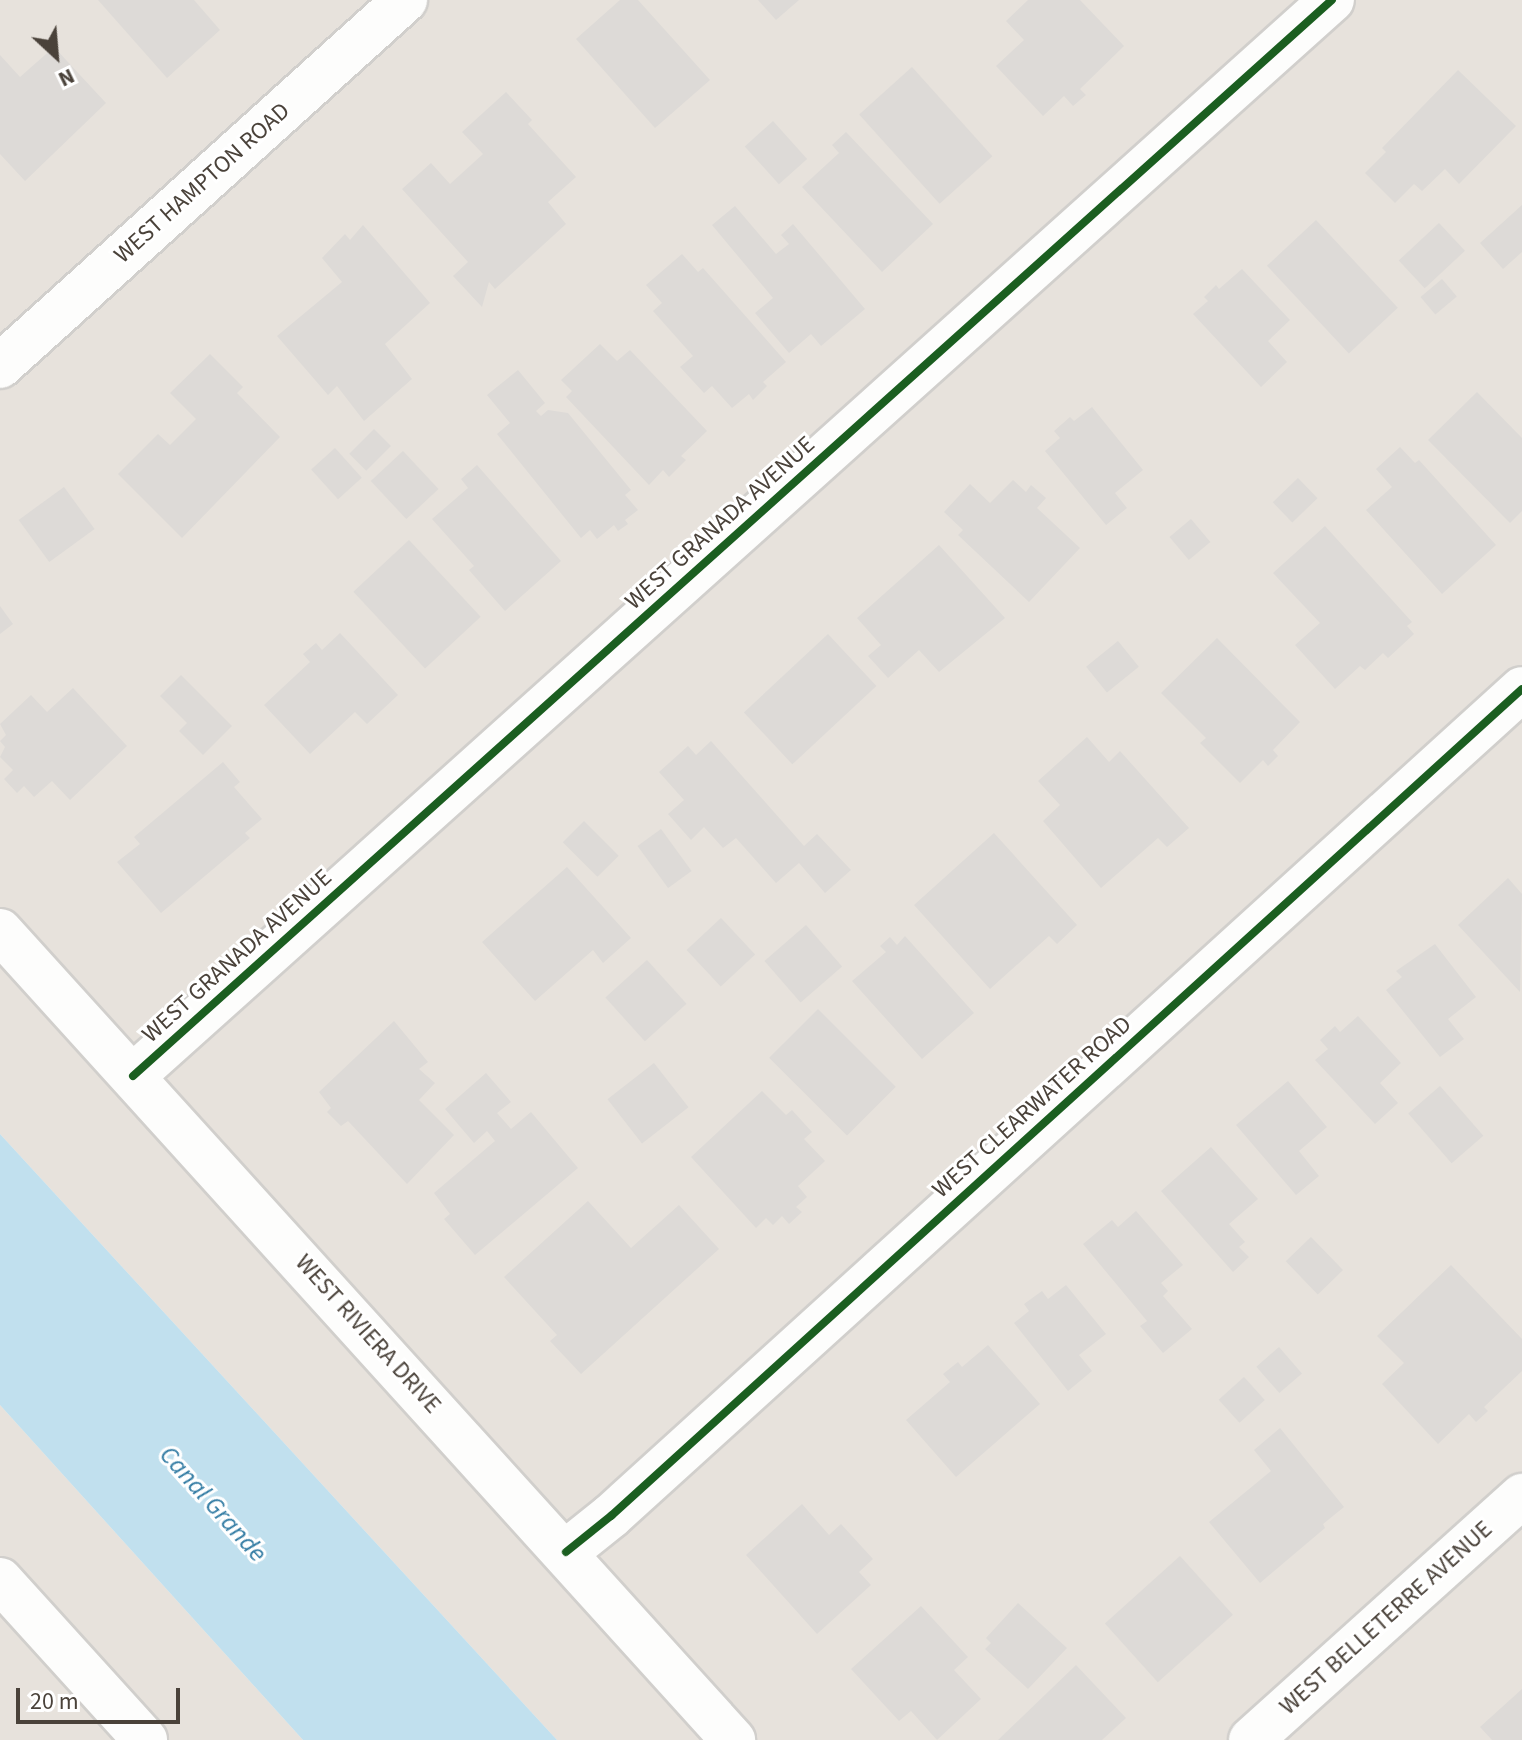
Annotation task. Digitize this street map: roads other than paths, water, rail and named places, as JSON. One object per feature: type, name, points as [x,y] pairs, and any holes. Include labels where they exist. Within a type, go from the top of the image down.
[{"type":"street","name":"WEST HAMPTON ROAD","points":[[0,366],[405,0]]},
{"type":"street","name":"WEST GRANADA AVENUE","points":[[133,1076],[1332,0]]},
{"type":"street","name":"WEST CLEARWATER ROAD","points":[[566,1552],[611,1516],[1522,689]]},
{"type":"street","name":"WEST RIVIERA DRIVE","points":[[0,931],[566,1552],[733,1740]]},
{"type":"street","name":"WEST BELLETERRE AVENUE","points":[[1251,1740],[1522,1496]]},
{"type":"street","points":[[0,1580],[145,1740]]},
{"type":"water","name":"Canal Grande","points":[[0,1134],[557,1740],[303,1740],[0,1405]]}]
